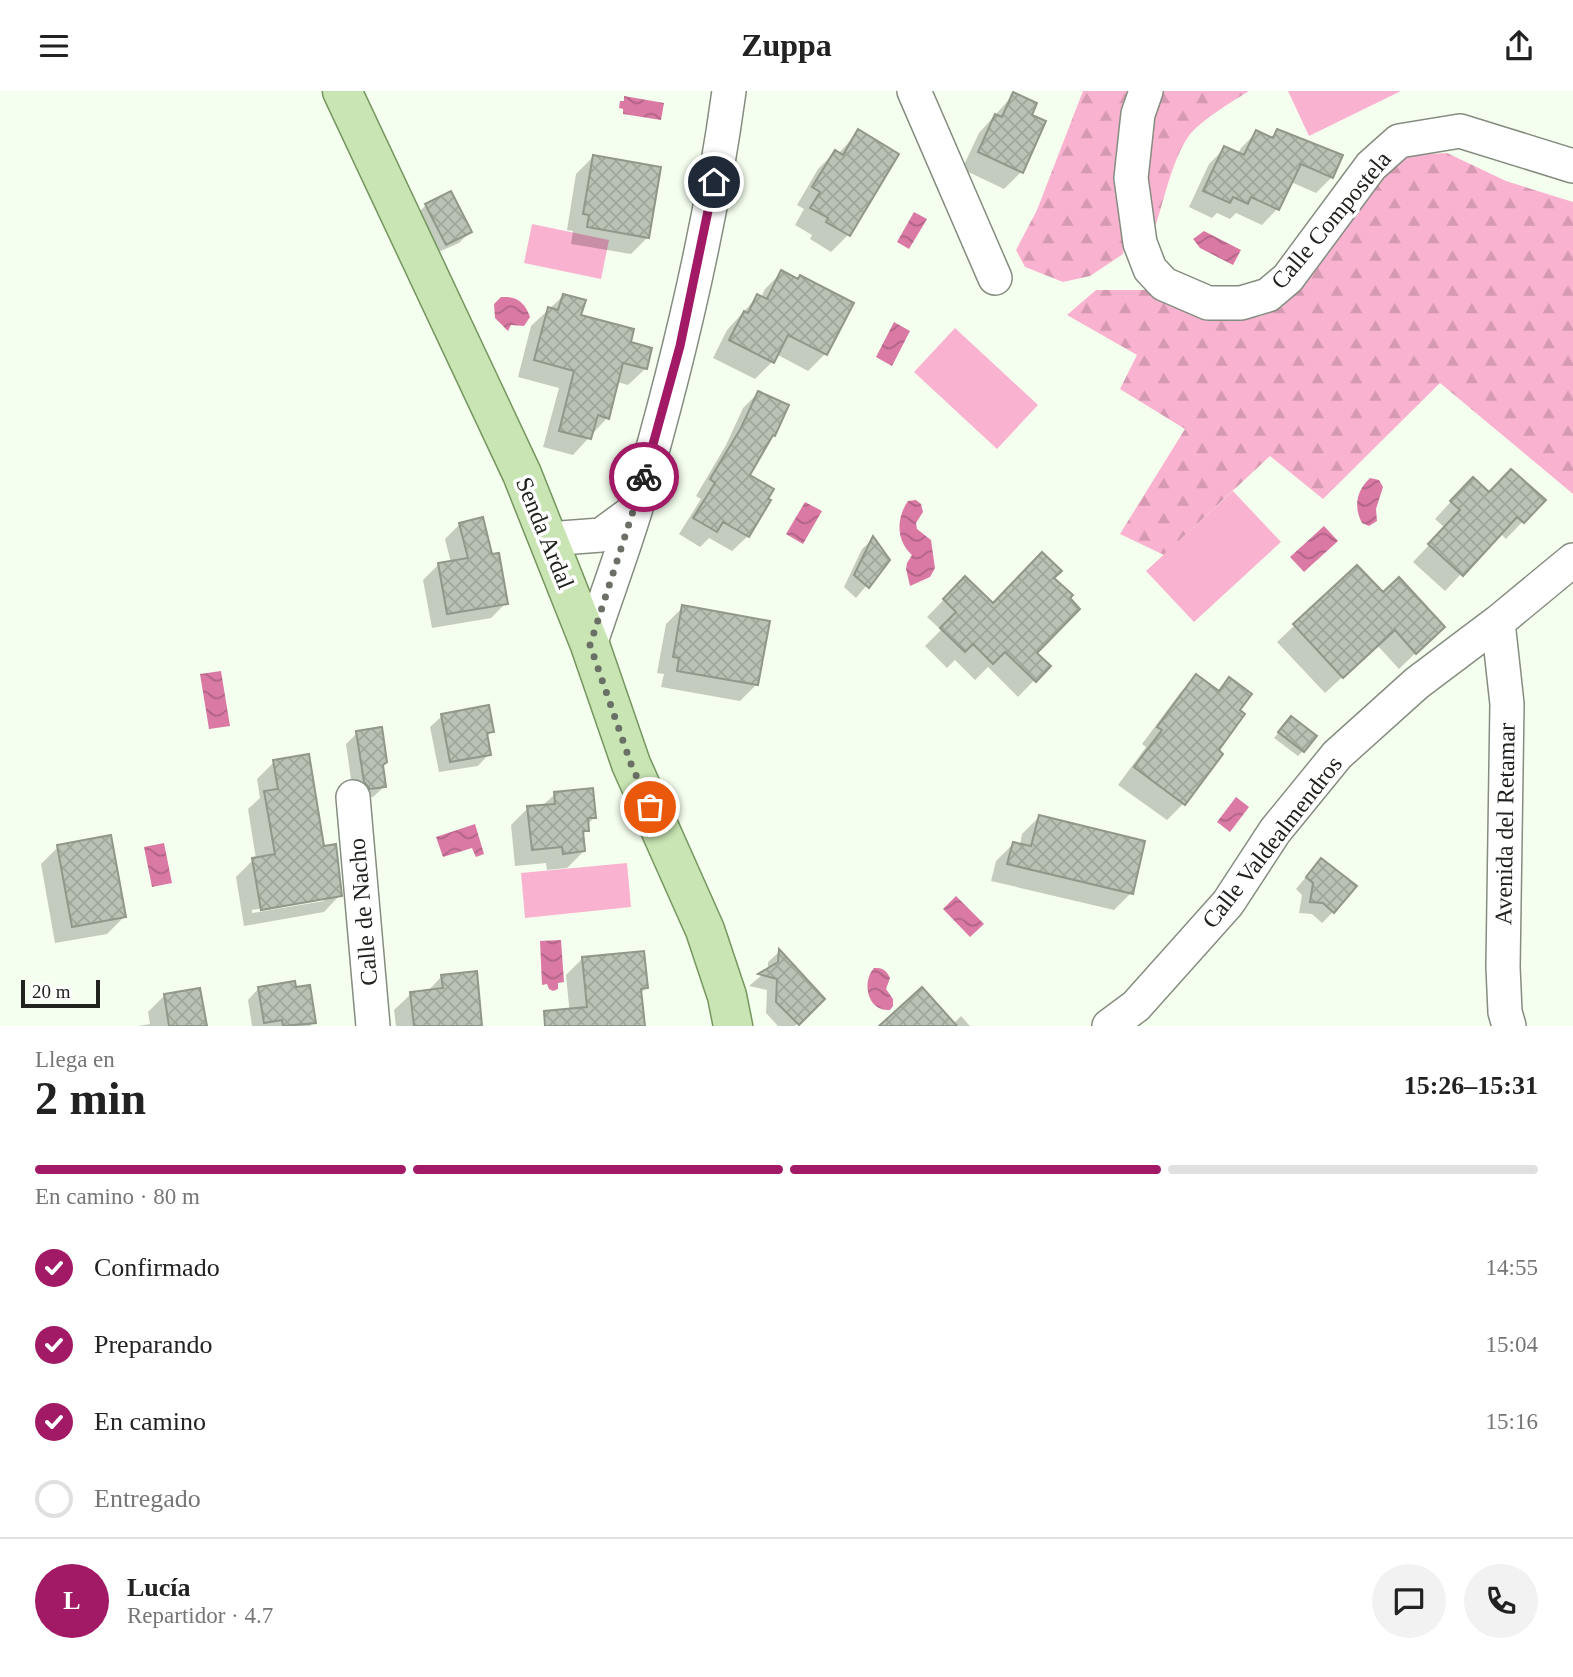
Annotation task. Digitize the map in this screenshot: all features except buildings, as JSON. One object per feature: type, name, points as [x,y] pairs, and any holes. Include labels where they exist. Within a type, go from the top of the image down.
[{"type":"main road","name":"Senda Ardal","points":[[342,91],[522,474],[590,645],[631,764],[705,930],[727,996],[733,1026]]},
{"type":"street","points":[[590,645],[635,510],[680,346],[720,155],[729,91]]},
{"type":"street","points":[[914,91],[995,278]]},
{"type":"street","name":"Calle Compostela","points":[[1146,91],[1138,114],[1131,178],[1140,243],[1150,269],[1164,284],[1208,303],[1241,303],[1268,295],[1289,278],[1371,166],[1399,141],[1460,131],[1573,166]]},
{"type":"street","points":[[548,539],[601,535],[635,510]]},
{"type":"street","name":"Calle Valdealmendros","points":[[1109,1026],[1136,1006],[1228,903],[1275,831],[1337,755],[1418,683],[1573,561]]},
{"type":"street","name":"Avenida del Retamar","points":[[1498,622],[1507,704],[1503,967],[1505,1012],[1509,1026]]},
{"type":"street","name":"Calle de Nacho","points":[[353,797],[373,1026]]},
{"type":"green space","points":[[1083,91],[1249,91],[1207,118],[1188,137],[1172,171],[1154,230],[1128,230],[1123,254],[1090,276],[1063,282],[1025,267],[1016,250],[1037,210]]},
{"type":"green space","points":[[1288,91],[1401,91],[1309,136]]},
{"type":"green space","points":[[1447,153],[1506,181],[1573,202],[1573,494],[1440,383],[1323,499],[1270,456],[1164,555],[1120,534],[1185,429],[1120,389],[1137,355],[1067,315],[1096,290],[1148,290],[1170,306],[1201,317],[1232,320],[1261,316],[1282,307],[1389,165],[1411,155]]},
{"type":"green space","points":[[532,224],[609,240],[601,279],[524,263]]},
{"type":"green space","points":[[955,328],[1038,405],[997,449],[914,372]]},
{"type":"green space","points":[[1233,491],[1281,542],[1194,622],[1146,571]]},
{"type":"green space","points":[[627,863],[631,907],[525,918],[521,873]]},
{"type":"water","points":[[624,96],[664,103],[661,120],[623,114],[623,109],[619,108]]},
{"type":"water","points":[[914,212],[927,219],[909,249],[897,242]]},
{"type":"water","points":[[1204,231],[1241,250],[1233,265],[1200,248],[1193,239]]},
{"type":"water","points":[[501,297],[515,299],[523,304],[530,317],[524,326],[511,325],[508,331],[495,318],[494,304]]},
{"type":"water","points":[[894,322],[910,331],[892,366],[876,357]]},
{"type":"water","points":[[1370,478],[1379,480],[1383,487],[1376,509],[1377,521],[1369,526],[1362,523],[1357,504],[1359,493]]},
{"type":"water","points":[[916,500],[921,504],[923,512],[916,523],[917,529],[931,540],[935,568],[930,577],[910,586],[906,569],[912,555],[903,543],[900,522],[908,501]]},
{"type":"water","points":[[805,502],[822,511],[803,544],[786,534]]},
{"type":"water","points":[[1324,526],[1338,541],[1304,572],[1290,557]]},
{"type":"water","points":[[221,671],[230,726],[209,729],[200,674]]},
{"type":"water","points":[[1236,797],[1249,807],[1230,832],[1217,822]]},
{"type":"water","points":[[475,824],[484,854],[476,857],[472,848],[443,857],[436,837]]},
{"type":"water","points":[[164,843],[172,883],[152,887],[144,847]]},
{"type":"water","points":[[956,896],[984,924],[970,937],[943,909]]},
{"type":"water","points":[[561,940],[564,982],[558,983],[558,989],[553,991],[547,984],[542,985],[540,941]]},
{"type":"water","points":[[874,968],[884,970],[890,978],[886,989],[893,999],[890,1010],[876,1006],[869,995],[868,981]]},
{"type":"way so far","points":[[644,477],[590,645],[631,764],[650,807]]},
{"type":"route","points":[[644,477],[680,346],[714,182]]}]
